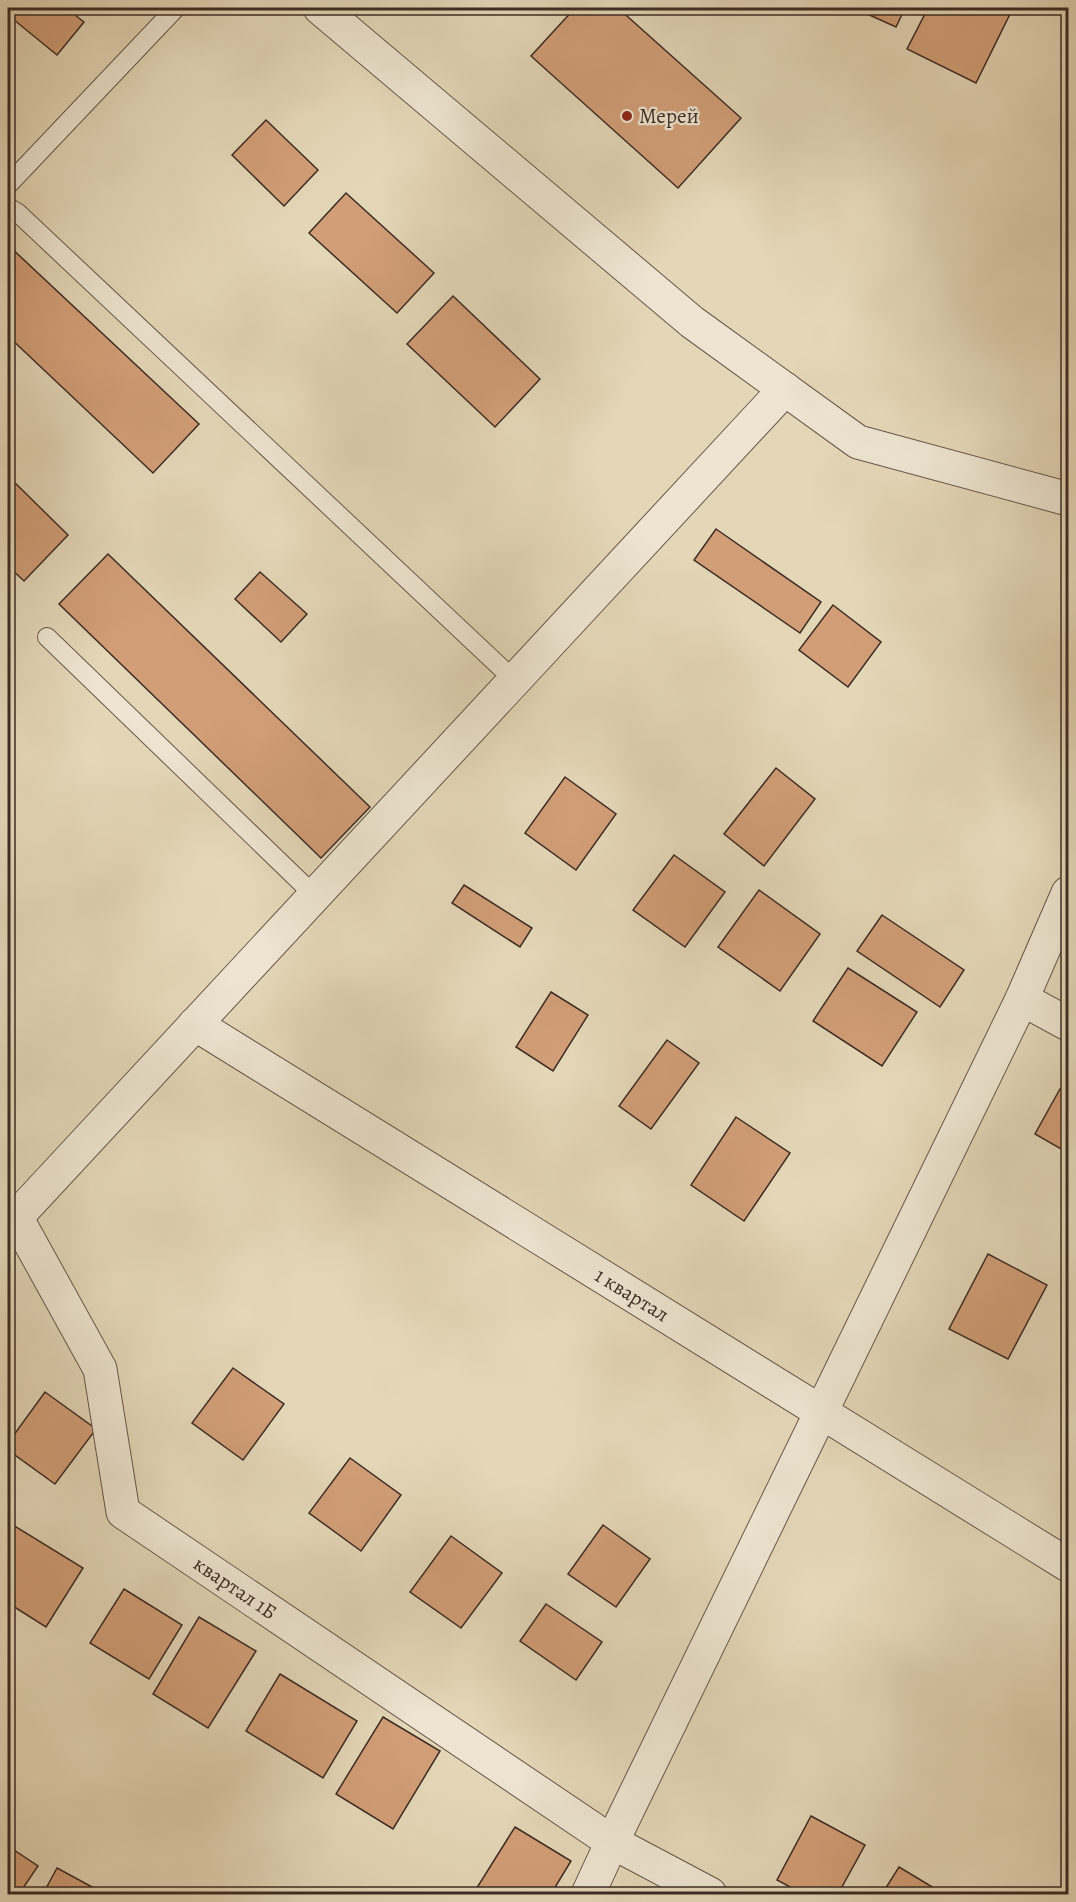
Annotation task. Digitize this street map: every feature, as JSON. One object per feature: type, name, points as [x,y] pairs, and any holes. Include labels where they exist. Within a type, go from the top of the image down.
[{"type":"street","points":[[320,8],[693,322],[858,442],[1068,499]]},
{"type":"street","points":[[12,1221],[785,389]]},
{"type":"street","points":[[588,1894],[820,1410],[1022,999],[1068,893]]},
{"type":"street","points":[[1022,999],[1068,1024]]},
{"type":"street","name":"1 квартал","points":[[195,1024],[1068,1565]]},
{"type":"street","name":"квартал 1Б","points":[[12,1221],[100,1369],[123,1512],[612,1842],[710,1894]]},
{"type":"lane","points":[[8,185],[175,9]]},
{"type":"lane","points":[[8,207],[18,213],[514,680]]},
{"type":"lane","points":[[47,637],[314,895]]},
{"type":"building","points":[[8,8],[66,8],[84,22],[57,55],[8,15]]},
{"type":"building","points":[[575,8],[618,8],[741,118],[678,188],[531,56]]},
{"type":"building","points":[[854,8],[905,8],[896,27]]},
{"type":"building","points":[[928,8],[1013,8],[976,83],[907,49]]},
{"type":"building","points":[[266,120],[318,170],[284,206],[232,155]]},
{"type":"building","points":[[346,193],[434,273],[397,313],[309,233]]},
{"type":"building","points":[[8,245],[199,424],[153,473],[8,336]]},
{"type":"building","points":[[453,296],[540,379],[495,427],[407,344]]},
{"type":"building","points":[[8,476],[68,535],[24,581],[8,566]]},
{"type":"building","points":[[716,529],[821,602],[800,633],[694,560]]},
{"type":"building","points":[[108,554],[370,807],[321,858],[59,604]]},
{"type":"building","points":[[260,572],[307,614],[281,642],[235,599]]},
{"type":"building","points":[[833,605],[881,642],[848,687],[799,650]]},
{"type":"building","points":[[776,768],[815,799],[764,866],[724,834]]},
{"type":"building","points":[[565,777],[616,814],[576,870],[525,833]]},
{"type":"building","points":[[674,855],[725,892],[685,947],[633,910]]},
{"type":"building","points":[[464,885],[532,928],[520,947],[452,903]]},
{"type":"building","points":[[759,890],[820,934],[780,991],[718,947]]},
{"type":"building","points":[[882,915],[964,970],[940,1007],[857,951]]},
{"type":"building","points":[[848,968],[917,1012],[882,1066],[813,1021]]},
{"type":"building","points":[[551,992],[588,1015],[553,1071],[516,1047]]},
{"type":"building","points":[[667,1040],[699,1063],[651,1129],[619,1106]]},
{"type":"building","points":[[1060,1089],[1068,1093],[1068,1153],[1035,1134]]},
{"type":"building","points":[[736,1117],[790,1153],[744,1221],[691,1185]]},
{"type":"building","points":[[988,1254],[1047,1285],[1008,1359],[949,1329]]},
{"type":"building","points":[[233,1368],[284,1404],[243,1460],[192,1423]]},
{"type":"building","points":[[45,1392],[96,1429],[55,1484],[8,1450],[8,1443]]},
{"type":"building","points":[[350,1458],[401,1495],[361,1551],[309,1513]]},
{"type":"building","points":[[8,1522],[83,1568],[46,1627],[8,1603]]},
{"type":"building","points":[[603,1525],[650,1559],[616,1607],[568,1574]]},
{"type":"building","points":[[451,1536],[502,1573],[461,1628],[410,1592]]},
{"type":"building","points":[[124,1589],[182,1625],[149,1679],[90,1643]]},
{"type":"building","points":[[546,1604],[602,1642],[576,1680],[520,1641]]},
{"type":"building","points":[[199,1617],[256,1651],[208,1728],[153,1694]]},
{"type":"building","points":[[280,1674],[357,1721],[323,1778],[246,1731]]},
{"type":"building","points":[[383,1717],[440,1751],[393,1829],[336,1794]]},
{"type":"building","points":[[811,1816],[865,1845],[838,1894],[803,1894],[777,1880]]},
{"type":"building","points":[[515,1827],[571,1861],[551,1894],[473,1894]]},
{"type":"building","points":[[8,1846],[38,1866],[19,1894],[8,1894]]},
{"type":"building","points":[[899,1867],[944,1894],[882,1894]]},
{"type":"building","points":[[57,1868],[105,1894],[43,1894]]},
{"type":"place","name":"Мерей","points":[[627,116]]}]
